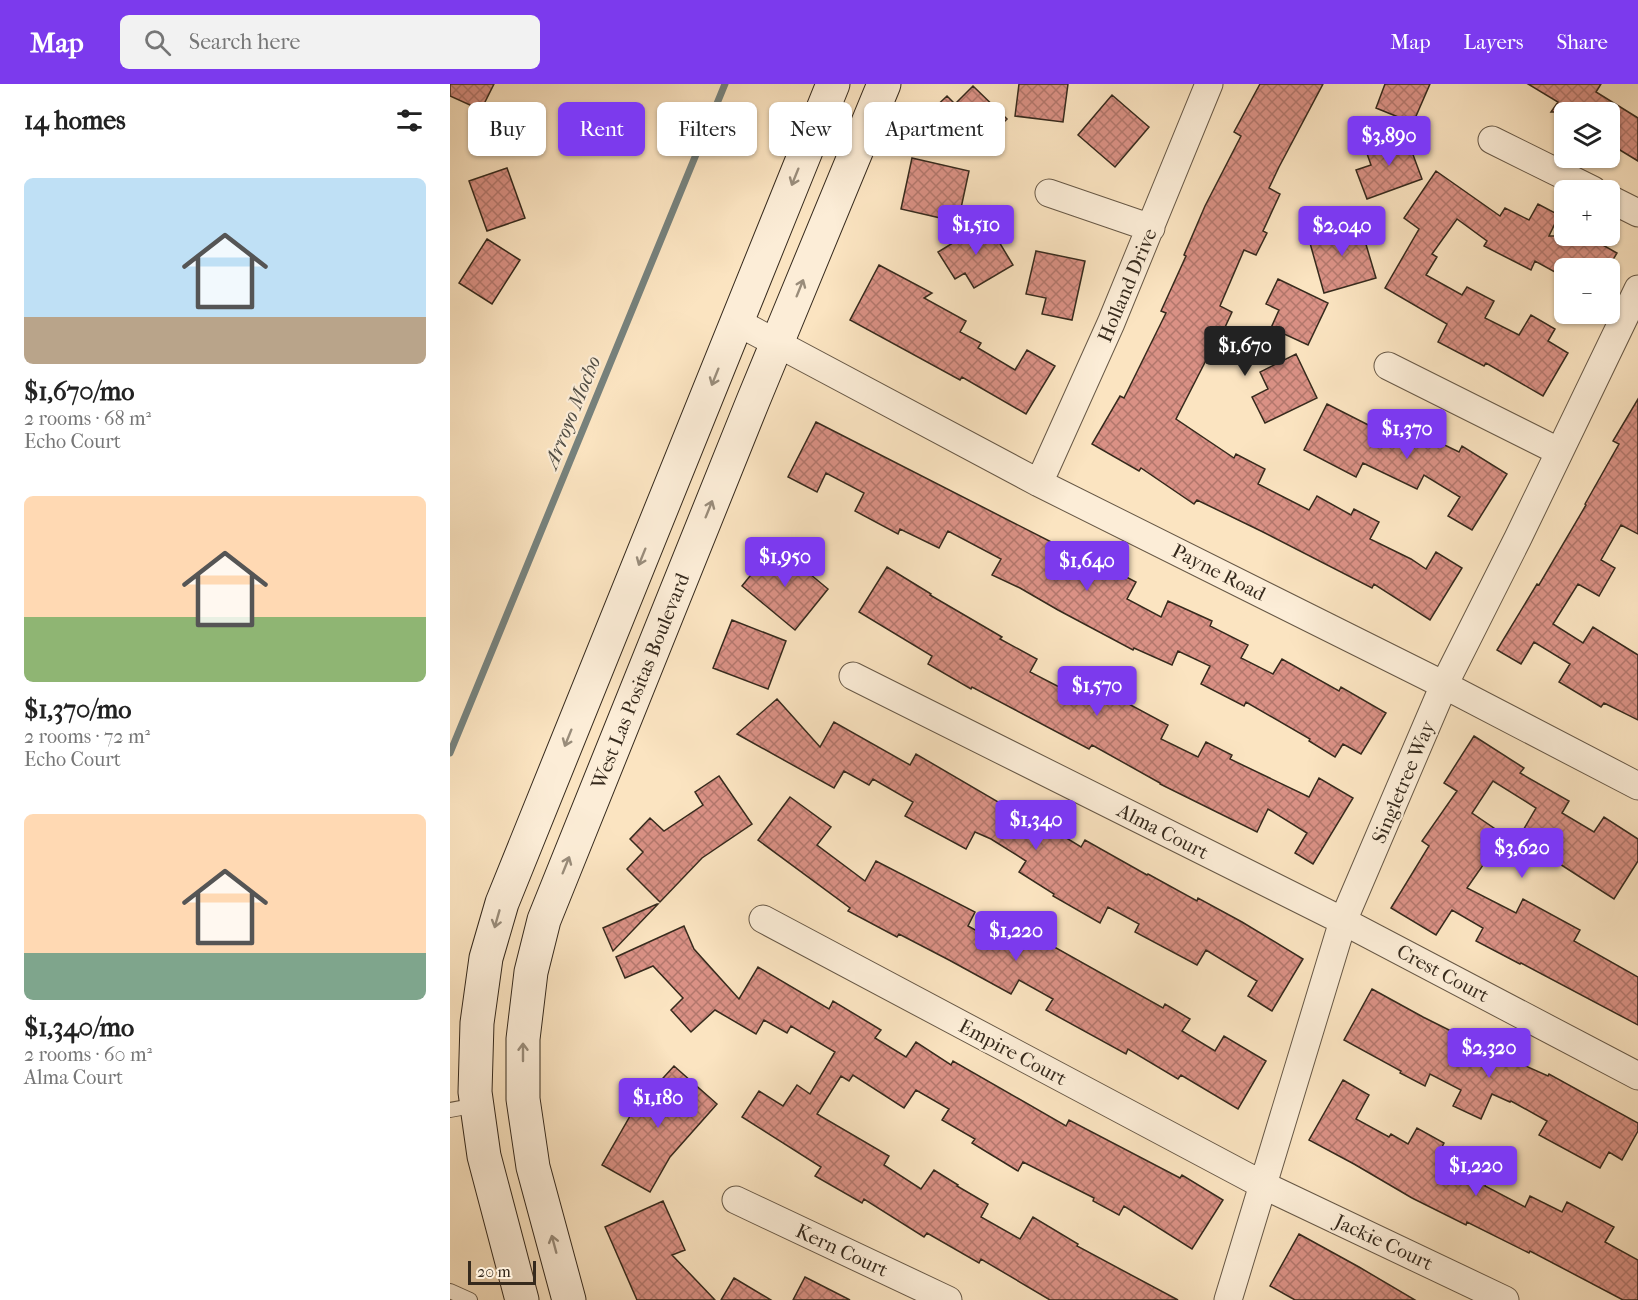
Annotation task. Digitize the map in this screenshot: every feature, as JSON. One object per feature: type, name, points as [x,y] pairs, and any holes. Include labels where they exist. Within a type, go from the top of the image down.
[{"type":"main road","points":[[522,1300],[484,1156],[464,1108],[475,1092],[477,1023],[486,958],[502,903],[833,84]]},
{"type":"main road","name":"West Las Positas Boulevard","points":[[569,1300],[533,1167],[524,1099],[523,1039],[531,972],[544,920],[777,342],[884,84]]},
{"type":"street","name":"Holland Drive","points":[[1039,483],[1111,323],[1209,84]]},
{"type":"street","points":[[1492,140],[1573,180]]},
{"type":"street","points":[[1048,193],[1151,228]]},
{"type":"street","points":[[1620,204],[1638,213]]},
{"type":"street","name":"Singletree Way","points":[[1228,1300],[1343,921],[1444,685],[1638,289]]},
{"type":"street","name":"Payne Road","points":[[737,322],[1039,483],[1444,685],[1638,786]]},
{"type":"street","points":[[1388,366],[1558,451]]},
{"type":"street","name":"Alma Court","points":[[853,676],[1343,921]]},
{"type":"street","name":"Empire Court","points":[[763,920],[1263,1185]]},
{"type":"street","name":"Crest Court","points":[[1343,921],[1638,1076]]},
{"type":"street","name":"Jackie Court","points":[[1263,1185],[1505,1300]]},
{"type":"street","name":"Kern Court","points":[[736,1200],[948,1300]]},
{"type":"lane","points":[[450,1291],[470,1300]]},
{"type":"building","points":[[450,84],[494,84],[485,102],[468,102],[468,104],[450,96]]},
{"type":"building","points":[[1019,84],[1068,84],[1063,122],[1015,116]]},
{"type":"building","points":[[1260,84],[1323,84],[1269,188],[1280,194],[1263,231],[1267,233],[1256,255],[1244,250],[1220,306],[1232,312],[1176,419],[1234,458],[1236,454],[1265,469],[1258,484],[1309,510],[1317,496],[1351,515],[1354,509],[1379,522],[1370,539],[1426,569],[1436,552],[1462,568],[1430,620],[1374,584],[1372,588],[1197,500],[1194,504],[1141,468],[1139,471],[1092,444],[1120,396],[1124,398],[1166,313],[1161,311],[1186,256],[1184,255],[1205,206],[1241,136],[1234,132]]},
{"type":"building","points":[[1385,84],[1430,84],[1413,123],[1376,108]]},
{"type":"building","points":[[1528,84],[1601,84],[1596,92],[1612,102],[1558,102]]},
{"type":"building","points":[[973,86],[989,102],[957,102]]},
{"type":"building","points":[[1112,95],[1149,127],[1115,167],[1078,135]]},
{"type":"building","points":[[947,96],[953,102],[941,102]]},
{"type":"building","points":[[1620,107],[1638,118],[1638,161],[1620,150]]},
{"type":"building","points":[[1405,133],[1422,179],[1367,199],[1356,170],[1371,165],[1365,148]]},
{"type":"building","points":[[912,158],[969,171],[958,222],[901,209]]},
{"type":"building","points":[[507,168],[525,218],[487,231],[469,181]]},
{"type":"building","points":[[1436,171],[1500,216],[1505,208],[1529,220],[1538,204],[1554,212],[1554,226],[1549,236],[1554,236],[1554,246],[1605,246],[1617,253],[1614,258],[1554,258],[1554,271],[1535,261],[1531,270],[1484,246],[1487,241],[1457,219],[1432,254],[1437,257],[1426,275],[1462,295],[1467,287],[1494,301],[1485,318],[1519,335],[1531,315],[1555,329],[1548,341],[1568,353],[1543,396],[1486,363],[1484,366],[1438,342],[1447,324],[1385,288],[1419,229],[1404,218]]},
{"type":"building","points":[[1359,221],[1376,278],[1324,293],[1308,236]]},
{"type":"building","points":[[987,222],[1013,265],[974,288],[965,273],[955,279],[938,252]]},
{"type":"building","points":[[487,239],[520,260],[492,304],[459,283]]},
{"type":"building","points":[[1036,251],[1085,261],[1072,320],[1042,314],[1046,298],[1026,294]]},
{"type":"building","points":[[879,265],[932,293],[924,298],[966,321],[960,332],[981,343],[978,348],[1015,370],[1027,350],[1055,366],[1026,414],[962,377],[960,380],[850,320]]},
{"type":"building","points":[[1278,279],[1328,303],[1308,345],[1271,328],[1279,310],[1266,304]]},
{"type":"building","points":[[1296,354],[1317,398],[1265,423],[1252,397],[1268,389],[1260,372]]},
{"type":"building","points":[[1638,399],[1638,534],[1621,525],[1601,560],[1615,568],[1599,596],[1578,584],[1553,624],[1583,643],[1593,627],[1638,655],[1638,720],[1604,703],[1601,707],[1559,682],[1570,664],[1534,642],[1521,664],[1497,650],[1586,505],[1619,444],[1613,441]]},
{"type":"building","points":[[1327,404],[1390,436],[1397,422],[1459,452],[1462,446],[1507,474],[1472,530],[1448,516],[1460,497],[1424,475],[1417,489],[1363,463],[1356,477],[1304,450]]},
{"type":"building","points":[[816,422],[1063,548],[1112,576],[1115,571],[1136,582],[1127,599],[1161,617],[1168,601],[1212,621],[1210,626],[1248,645],[1241,658],[1273,674],[1282,659],[1339,691],[1341,687],[1386,713],[1361,754],[1343,744],[1335,757],[1309,741],[1310,739],[1246,702],[1244,706],[1201,684],[1210,666],[1178,651],[1172,665],[1134,648],[1133,650],[992,575],[1001,559],[948,531],[939,548],[900,529],[898,534],[855,511],[864,493],[826,473],[817,492],[788,477]]},
{"type":"building","points":[[775,545],[828,589],[795,630],[742,586]]},
{"type":"building","points":[[887,567],[1002,637],[1000,639],[1037,659],[1030,672],[1065,690],[1067,687],[1081,694],[1088,682],[1168,725],[1161,739],[1198,757],[1206,742],[1232,755],[1230,759],[1309,797],[1319,778],[1353,798],[1313,864],[1295,853],[1307,833],[1268,809],[1257,832],[1160,784],[1092,745],[1089,749],[972,687],[971,689],[928,664],[932,656],[859,612]]},
{"type":"building","points":[[732,620],[786,641],[768,689],[713,668]]},
{"type":"building","points":[[777,699],[820,747],[834,722],[910,765],[916,754],[1027,819],[1029,815],[1081,847],[1085,840],[1147,875],[1197,901],[1198,898],[1242,922],[1303,959],[1272,1011],[1248,996],[1257,981],[1206,950],[1197,965],[1135,932],[1139,924],[1108,907],[1100,923],[1053,896],[1054,894],[1019,872],[1026,861],[991,839],[975,832],[966,849],[905,816],[913,802],[873,779],[869,785],[844,771],[834,788],[737,734]]},
{"type":"building","points":[[1474,736],[1524,768],[1520,773],[1569,801],[1562,813],[1594,832],[1604,817],[1638,839],[1638,861],[1614,899],[1563,866],[1517,841],[1536,808],[1493,781],[1472,813],[1504,835],[1467,888],[1516,913],[1523,899],[1580,930],[1574,941],[1638,977],[1638,1025],[1476,941],[1483,928],[1452,910],[1436,935],[1391,908],[1429,846],[1422,841],[1457,791],[1444,783]]},
{"type":"building","points":[[719,776],[752,824],[702,858],[660,902],[627,869],[643,852],[630,839],[650,818],[664,831],[703,805],[695,792]]},
{"type":"building","points":[[790,797],[831,827],[817,845],[865,881],[876,861],[975,912],[968,926],[1005,947],[1017,926],[1163,1008],[1165,1004],[1190,1019],[1182,1031],[1215,1051],[1224,1036],[1266,1061],[1238,1109],[1181,1075],[1178,1079],[1128,1049],[1126,1054],[1046,1010],[1053,999],[1019,980],[1011,994],[899,934],[897,937],[848,911],[850,908],[758,840]]},
{"type":"building","points":[[658,904],[613,951],[603,928]]},
{"type":"building","points":[[684,926],[694,949],[739,999],[758,967],[829,1009],[833,1001],[881,1030],[875,1038],[906,1057],[916,1042],[951,1065],[953,1061],[1066,1126],[1069,1120],[1180,1178],[1182,1175],[1223,1200],[1192,1249],[1124,1206],[1119,1215],[1093,1201],[1094,1198],[1023,1162],[1018,1171],[972,1143],[975,1139],[942,1120],[949,1109],[916,1090],[904,1108],[853,1075],[849,1081],[841,1076],[817,1114],[889,1156],[884,1165],[921,1189],[934,1170],[988,1204],[981,1217],[1020,1239],[1033,1217],[1078,1244],[1077,1246],[1178,1300],[1050,1300],[981,1259],[979,1263],[927,1233],[924,1237],[864,1199],[862,1203],[815,1176],[821,1167],[742,1117],[759,1091],[783,1106],[797,1085],[810,1094],[835,1052],[791,1026],[787,1033],[764,1020],[756,1034],[715,1010],[691,1032],[671,1010],[683,998],[653,966],[625,978],[616,957]]},
{"type":"building","points":[[1372,989],[1481,1046],[1548,1076],[1549,1074],[1638,1123],[1638,1131],[1622,1160],[1609,1152],[1600,1168],[1539,1135],[1547,1121],[1511,1101],[1492,1094],[1481,1119],[1453,1106],[1461,1090],[1430,1074],[1425,1086],[1344,1040]]},
{"type":"building","points":[[674,1066],[717,1104],[670,1157],[650,1192],[602,1165],[633,1111]]},
{"type":"building","points":[[1343,1080],[1369,1095],[1356,1119],[1389,1137],[1391,1134],[1408,1144],[1417,1128],[1444,1143],[1441,1149],[1491,1174],[1485,1186],[1525,1207],[1530,1196],[1562,1212],[1567,1202],[1614,1227],[1605,1242],[1638,1260],[1638,1300],[1623,1300],[1530,1251],[1529,1253],[1467,1222],[1466,1225],[1412,1198],[1309,1140]]},
{"type":"building","points":[[663,1201],[685,1250],[672,1255],[715,1300],[637,1300],[605,1227]]},
{"type":"building","points":[[1299,1234],[1415,1300],[1295,1300],[1270,1286]]},
{"type":"building","points":[[805,1277],[850,1300],[793,1300]]},
{"type":"building","points":[[734,1278],[771,1300],[721,1300]]},
{"type":"waterway","name":"Arroyo Mocho","points":[[450,753],[725,84]]}]
